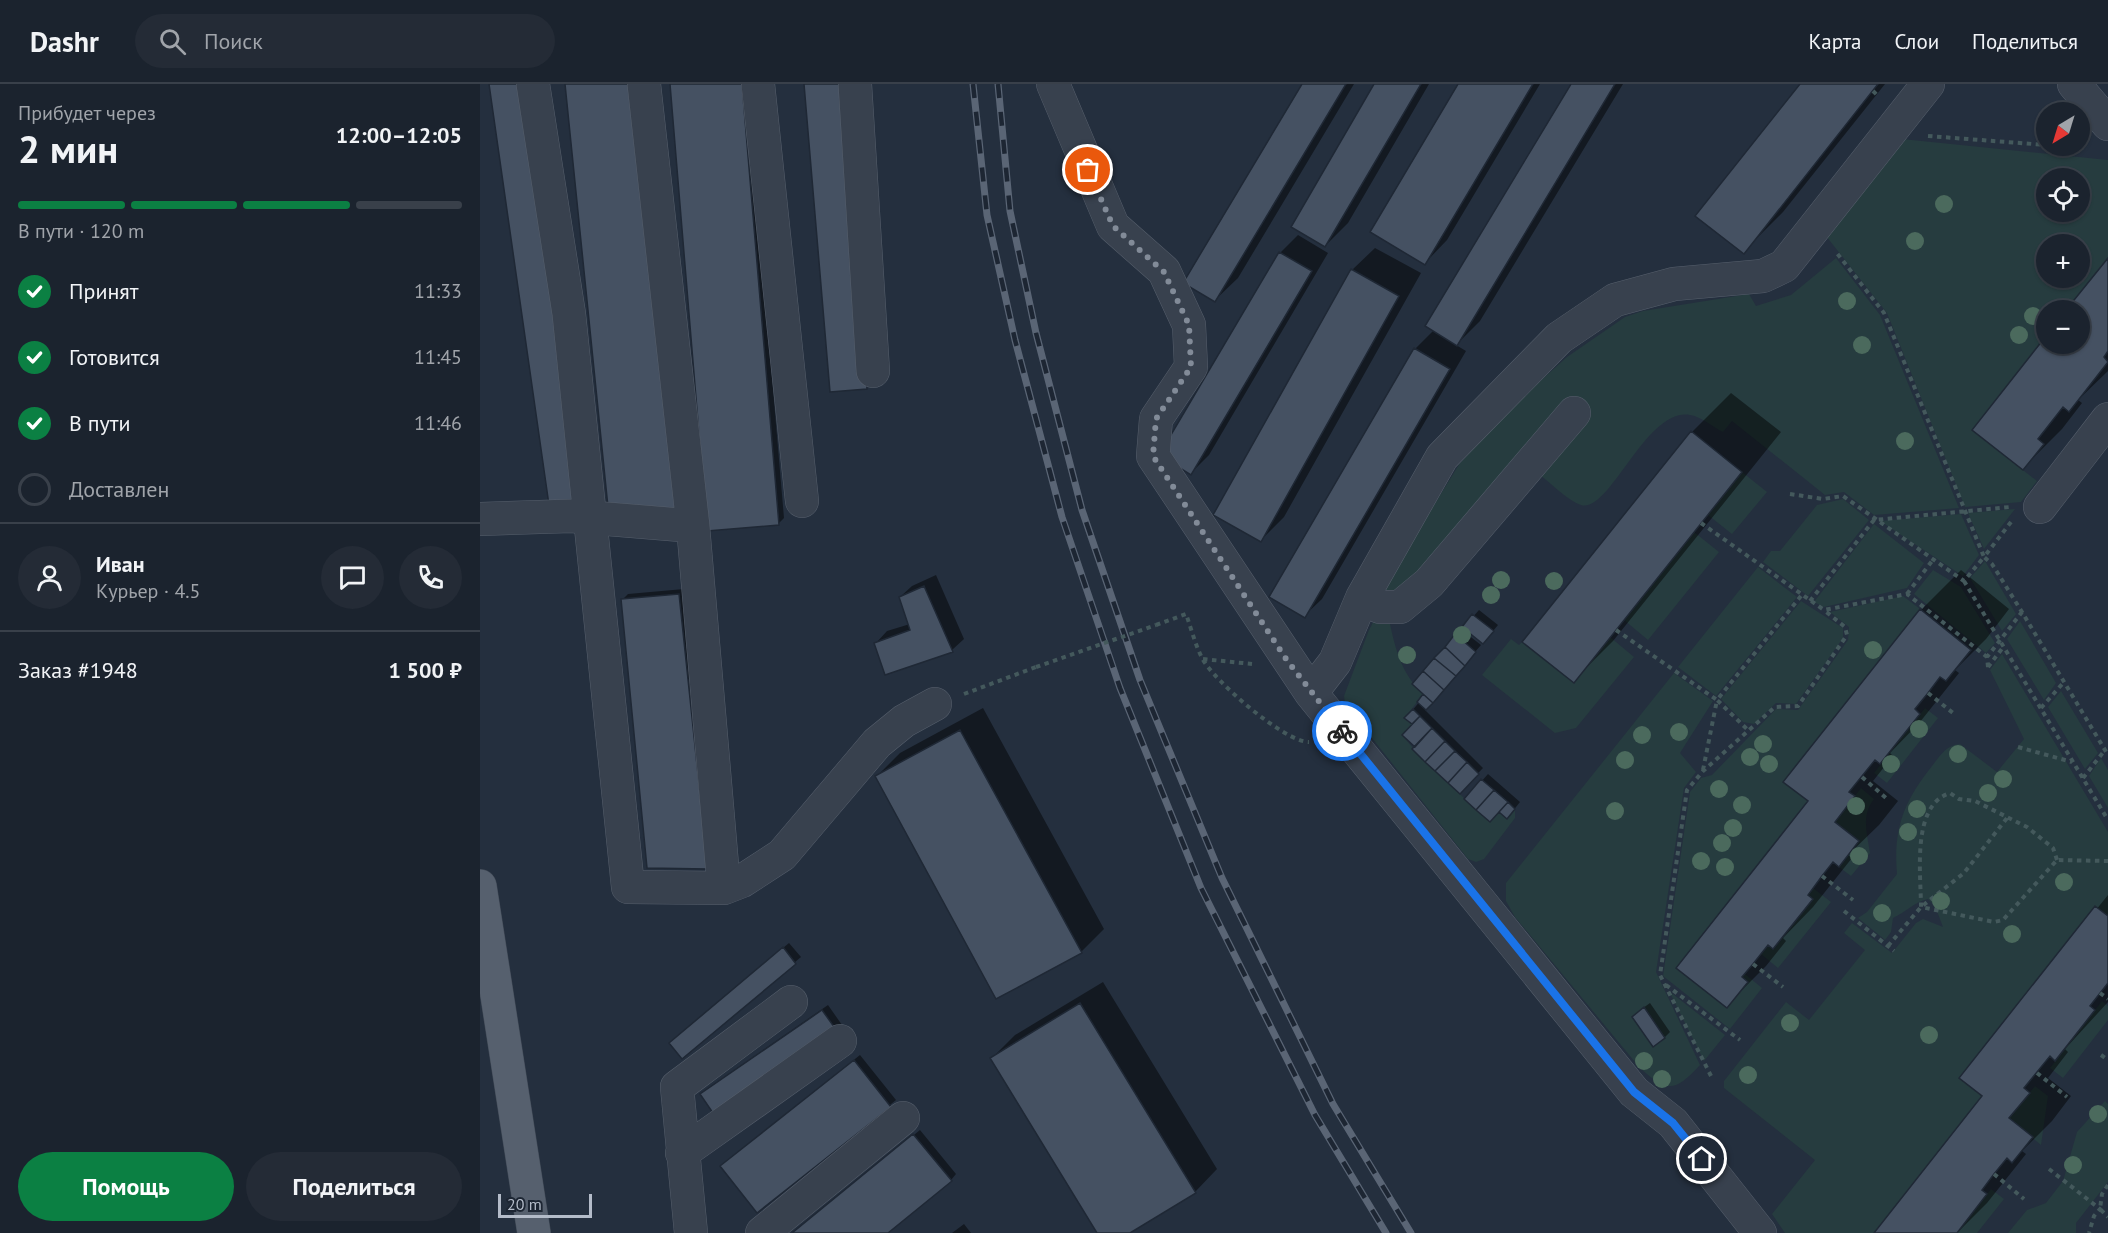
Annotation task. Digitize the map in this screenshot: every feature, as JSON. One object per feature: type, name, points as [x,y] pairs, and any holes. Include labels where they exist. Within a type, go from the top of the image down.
[{"type":"main road","points":[[480,886],[510,1063],[534,1233]]},
{"type":"street","points":[[532,84],[568,314],[628,888],[724,888],[742,881],[782,855],[877,743],[904,721],[935,704]]},
{"type":"street","points":[[644,84],[693,526],[724,888]]},
{"type":"street","points":[[758,84],[802,501]]},
{"type":"street","points":[[855,84],[873,371]]},
{"type":"street","points":[[1053,84],[1113,226],[1164,272],[1189,325],[1191,367],[1156,419],[1153,456],[1286,659],[1311,693],[1634,1092],[1673,1123],[1760,1233]]},
{"type":"street","points":[[1311,693],[1335,662],[1362,598],[1442,458],[1559,338],[1615,300],[1674,284],[1763,276],[1784,266],[1928,84]]},
{"type":"street","points":[[2074,84],[2102,137]]},
{"type":"street","points":[[1362,598],[1380,607],[1400,608],[1429,583],[1574,413]]},
{"type":"street","points":[[2024,509],[2108,419]]},
{"type":"street","points":[[480,519],[589,518],[693,526]]},
{"type":"street","points":[[691,1233],[676,1087],[791,1002]]},
{"type":"street","points":[[682,1153],[840,1041]]},
{"type":"street","points":[[762,1233],[903,1118]]},
{"type":"path","points":[[1899,123],[1913,135],[2036,144]]},
{"type":"path","points":[[1838,254],[1884,313],[1963,511],[1984,557],[1992,564],[2108,755]]},
{"type":"path","points":[[1790,494],[1823,500],[1843,496],[1932,561],[1964,581],[2108,820]]},
{"type":"path","points":[[1810,601],[1874,520],[1963,511],[2024,509]]},
{"type":"path","points":[[1964,581],[2024,509]]},
{"type":"path","points":[[1701,523],[1801,596],[1824,610],[1847,631],[1843,643],[1798,705],[1775,706],[1703,771],[1687,790],[1660,975],[1711,1076]]},
{"type":"path","points":[[1824,610],[1907,594],[1932,561]]},
{"type":"path","points":[[1907,594],[1988,657]]},
{"type":"path","points":[[1703,771],[1717,700],[1801,596]]},
{"type":"path","points":[[2004,646],[1988,667],[1988,657],[2022,612]]},
{"type":"path","points":[[935,704],[1186,614],[1202,659],[1253,712],[1299,742],[1316,742]]},
{"type":"path","points":[[1616,630],[1717,700],[1749,731]]},
{"type":"path","points":[[1202,659],[1278,667],[1286,659]]},
{"type":"path","points":[[2041,708],[2064,682]]},
{"type":"path","points":[[1928,693],[1953,713]]},
{"type":"path","points":[[2018,747],[2073,762]]},
{"type":"path","points":[[2083,778],[2104,750]]},
{"type":"path","points":[[1862,777],[1887,798]]},
{"type":"path","points":[[1921,907],[1921,834],[1926,817],[1942,796],[1950,793],[1959,799],[1975,801],[2044,839],[2053,848],[2057,860]]},
{"type":"path","points":[[1888,946],[1921,907],[1964,873],[2007,818]]},
{"type":"path","points":[[1921,907],[1994,922],[2003,920],[2057,860],[2108,861]]},
{"type":"path","points":[[1822,876],[1853,900]]},
{"type":"path","points":[[1844,911],[1894,951]]},
{"type":"path","points":[[1753,964],[1783,987]]},
{"type":"path","points":[[1664,983],[1740,1040]]},
{"type":"path","points":[[2100,993],[2108,999]]},
{"type":"path","points":[[2101,1055],[2108,1060]]},
{"type":"path","points":[[2037,1073],[2067,1097]]},
{"type":"path","points":[[2049,1169],[2108,1217]]},
{"type":"path","points":[[1994,1174],[2024,1199]]},
{"type":"path","points":[[2090,1233],[2094,1216],[2100,1209],[2102,1194],[2108,1185]]},
{"type":"green space","points":[[1902,139],[2036,153],[2036,156],[2069,156],[2108,160],[2108,258],[2090,280],[2090,234],[2036,234],[2036,288],[2084,288],[2074,300],[2036,300],[2036,349],[1972,430],[2037,481],[2021,502],[1965,507],[1887,313],[1826,236]]},
{"type":"green space","points":[[1836,258],[1880,315],[1959,508],[1874,515],[1844,492],[1825,495],[1732,421],[1723,432],[1694,416],[1674,417],[1658,427],[1604,494],[1592,503],[1581,505],[1576,503],[1540,475],[1410,592],[1382,599],[1387,581],[1460,463],[1528,392],[1567,357],[1625,317],[1643,311],[1749,294],[1756,306],[1791,295]]},
{"type":"green space","points":[[1742,472],[1767,492],[1732,534],[1708,515]]},
{"type":"green space","points":[[1843,499],[1869,520],[1808,596],[1763,562],[1771,551],[1780,551],[1817,505]]},
{"type":"green space","points":[[2015,509],[1984,549],[1968,513]]},
{"type":"green space","points":[[1961,514],[1979,555],[1963,576],[1880,521]]},
{"type":"green space","points":[[1874,524],[1924,563],[1907,588],[1824,607],[1814,602]]},
{"type":"green space","points":[[1694,532],[1719,552],[1648,640],[1624,620]]},
{"type":"green space","points":[[1985,561],[2016,614],[2002,631],[1970,578]]},
{"type":"green space","points":[[1758,567],[1797,597],[1716,696],[1678,667]]},
{"type":"green space","points":[[1933,570],[1961,587],[1995,643],[1986,653],[1914,594]]},
{"type":"green space","points":[[1903,596],[1920,609],[1808,801],[1676,968],[1726,1008],[1748,982],[1742,977],[1745,974],[1762,988],[1730,1029],[1663,976],[1690,792],[1701,778],[1712,775],[1776,709],[1798,710],[1848,640],[1849,627],[1830,612]]},
{"type":"green space","points":[[1801,601],[1843,628],[1843,638],[1796,704],[1776,703],[1754,724],[1743,722],[1721,699]]},
{"type":"green space","points":[[1377,615],[1389,619],[1404,669],[1423,694],[1405,718],[1412,724],[1402,735],[1425,762],[1490,822],[1499,812],[1507,819],[1515,809],[1515,818],[1484,859],[1476,862],[1468,859],[1345,704],[1344,696]]},
{"type":"green space","points":[[2020,621],[2056,683],[2044,700],[2007,639]]},
{"type":"green space","points":[[1610,637],[1634,657],[1576,728],[1555,733],[1482,675],[1511,639],[1519,645],[1522,642]]},
{"type":"green space","points":[[2002,654],[2108,832],[2108,916],[2095,906],[1959,1078],[1982,1096],[1874,1233],[1785,1233],[1772,1214],[1815,1160],[1724,1088],[1724,1081],[1786,1002],[1809,1020],[1865,950],[1844,933],[1852,923],[1892,953],[1916,923],[1923,919],[1943,927],[1935,906],[1928,899],[1918,902],[1893,918],[1891,932],[1885,940],[1858,918],[1867,912],[1897,874],[1897,843],[1902,816],[1914,791],[1941,755],[1951,746],[1960,744],[1997,772],[2024,739],[1990,670]]},
{"type":"green space","points":[[1674,673],[1713,701],[1680,753],[1696,772],[1684,788],[1656,972],[1700,1065],[1684,1080],[1671,1086],[1658,1082],[1640,1068],[1515,917],[1506,901],[1506,883]]},
{"type":"green space","points":[[2061,691],[2098,753],[2085,769],[2048,707]]},
{"type":"green space","points":[[1925,708],[1938,718],[1887,783],[1874,773]]},
{"type":"green space","points":[[2101,758],[2108,770],[2108,808],[2089,776]]},
{"type":"green space","points":[[1861,788],[1874,799],[1866,818],[1870,853],[1851,876],[1839,867],[1859,841],[1835,822]]},
{"type":"green space","points":[[1813,888],[1831,902],[1778,968],[1761,954],[1768,945],[1774,949],[1813,899],[1808,895]]},
{"type":"green space","points":[[1669,991],[1725,1035],[1704,1061]]},
{"type":"green space","points":[[2102,1001],[2108,1006],[2108,1020],[2063,1078],[2050,1068]]},
{"type":"green space","points":[[2035,1086],[2048,1096],[2041,1145],[2009,1118]]},
{"type":"green space","points":[[2105,1101],[2108,1104],[2108,1182],[2076,1223],[2076,1233],[2008,1233],[2027,1210],[2046,1203],[2063,1181],[2077,1132]]},
{"type":"green space","points":[[1991,1189],[2004,1199],[1977,1233],[1957,1233]]},
{"type":"building","points":[[489,84],[521,84],[580,500],[549,505]]},
{"type":"building","points":[[565,84],[632,84],[676,510],[609,517]]},
{"type":"building","points":[[670,84],[742,84],[779,525],[707,531]]},
{"type":"building","points":[[804,84],[841,84],[867,389],[830,392]]},
{"type":"building","points":[[1302,84],[1346,84],[1215,302],[1183,283]]},
{"type":"building","points":[[1374,84],[1421,84],[1325,247],[1291,227]]},
{"type":"building","points":[[1458,84],[1533,84],[1425,265],[1370,232]]},
{"type":"building","points":[[1571,84],[1615,84],[1457,346],[1425,326]]},
{"type":"building","points":[[1800,84],[1878,84],[1744,254],[1695,216]]},
{"type":"building","points":[[1279,252],[1312,271],[1191,475],[1159,455]]},
{"type":"building","points":[[2108,258],[2108,351],[2104,357],[2108,362],[2069,412],[2063,407],[2038,439],[2044,444],[2023,470],[1972,430],[2036,349],[2036,354],[2090,354],[2090,300],[2074,300],[2084,288],[2090,288],[2090,280]]},
{"type":"building","points":[[1351,269],[1399,296],[1261,542],[1213,515]]},
{"type":"building","points":[[1414,348],[1450,369],[1305,618],[1269,597]]},
{"type":"building","points":[[1691,431],[1742,472],[1574,683],[1522,642]]},
{"type":"building","points":[[924,586],[953,652],[885,675],[874,643],[910,630],[899,597]]},
{"type":"building","points":[[679,594],[708,869],[647,868],[621,599]]},
{"type":"building","points":[[1920,609],[1971,650],[1946,681],[1940,677],[1915,709],[1920,714],[1880,764],[1875,760],[1849,792],[1855,796],[1835,822],[1859,841],[1839,867],[1833,862],[1808,895],[1813,899],[1773,949],[1768,945],[1742,977],[1748,982],[1727,1008],[1676,968],[1808,801],[1783,782]]},
{"type":"building","points":[[1472,614],[1494,631],[1483,644],[1462,627]]},
{"type":"building","points":[[1455,634],[1476,652],[1465,666],[1445,647]]},
{"type":"building","points":[[1445,647],[1465,666],[1456,676],[1434,658]]},
{"type":"building","points":[[1434,658],[1456,676],[1444,690],[1423,671]]},
{"type":"building","points":[[1423,671],[1444,690],[1433,703],[1412,684]]},
{"type":"building","points":[[1423,694],[1433,703],[1426,710],[1417,702]]},
{"type":"building","points":[[1413,709],[1420,716],[1412,724],[1404,718]]},
{"type":"building","points":[[1420,716],[1432,728],[1415,747],[1402,735]]},
{"type":"building","points":[[1432,728],[1445,741],[1425,762],[1412,749]]},
{"type":"building","points":[[960,730],[1082,953],[996,999],[875,776]]},
{"type":"building","points":[[1445,741],[1455,751],[1435,771],[1425,762]]},
{"type":"building","points":[[1455,751],[1467,762],[1448,783],[1435,771]]},
{"type":"building","points":[[1467,762],[1479,774],[1460,794],[1448,783]]},
{"type":"building","points":[[1481,779],[1494,790],[1476,810],[1464,799]]},
{"type":"building","points":[[1494,790],[1508,802],[1490,822],[1476,810]]},
{"type":"building","points":[[1508,802],[1515,809],[1507,819],[1499,812]]},
{"type":"building","points":[[2095,906],[2108,916],[2108,983],[2090,1006],[2095,1010],[2055,1061],[2050,1056],[2024,1088],[2030,1093],[2009,1118],[2033,1137],[2012,1163],[2007,1158],[1994,1174],[1982,1190],[1987,1194],[1957,1233],[1874,1233],[1982,1096],[1959,1078]]},
{"type":"building","points":[[783,947],[796,964],[682,1059],[669,1043]]},
{"type":"building","points":[[1080,1003],[1196,1193],[1130,1233],[1097,1233],[990,1058]]},
{"type":"building","points":[[1644,1007],[1665,1038],[1653,1047],[1632,1017]]},
{"type":"building","points":[[822,1010],[837,1031],[715,1116],[700,1094]]},
{"type":"building","points":[[854,1060],[891,1107],[757,1213],[720,1166]]},
{"type":"building","points":[[913,1134],[952,1181],[888,1233],[792,1233]]},
{"type":"railway","points":[[973,84],[987,215],[1015,340],[1062,517],[1120,688],[1201,888],[1315,1115],[1386,1233]]},
{"type":"railway","points":[[998,84],[1010,211],[1036,333],[1082,510],[1140,680],[1222,878],[1333,1104],[1411,1233]]},
{"type":"way so far","points":[[1088,170],[1113,226],[1164,272],[1189,325],[1191,367],[1156,419],[1153,456],[1286,659],[1342,731]]},
{"type":"route","points":[[1342,731],[1634,1092],[1673,1123],[1702,1159]]}]
